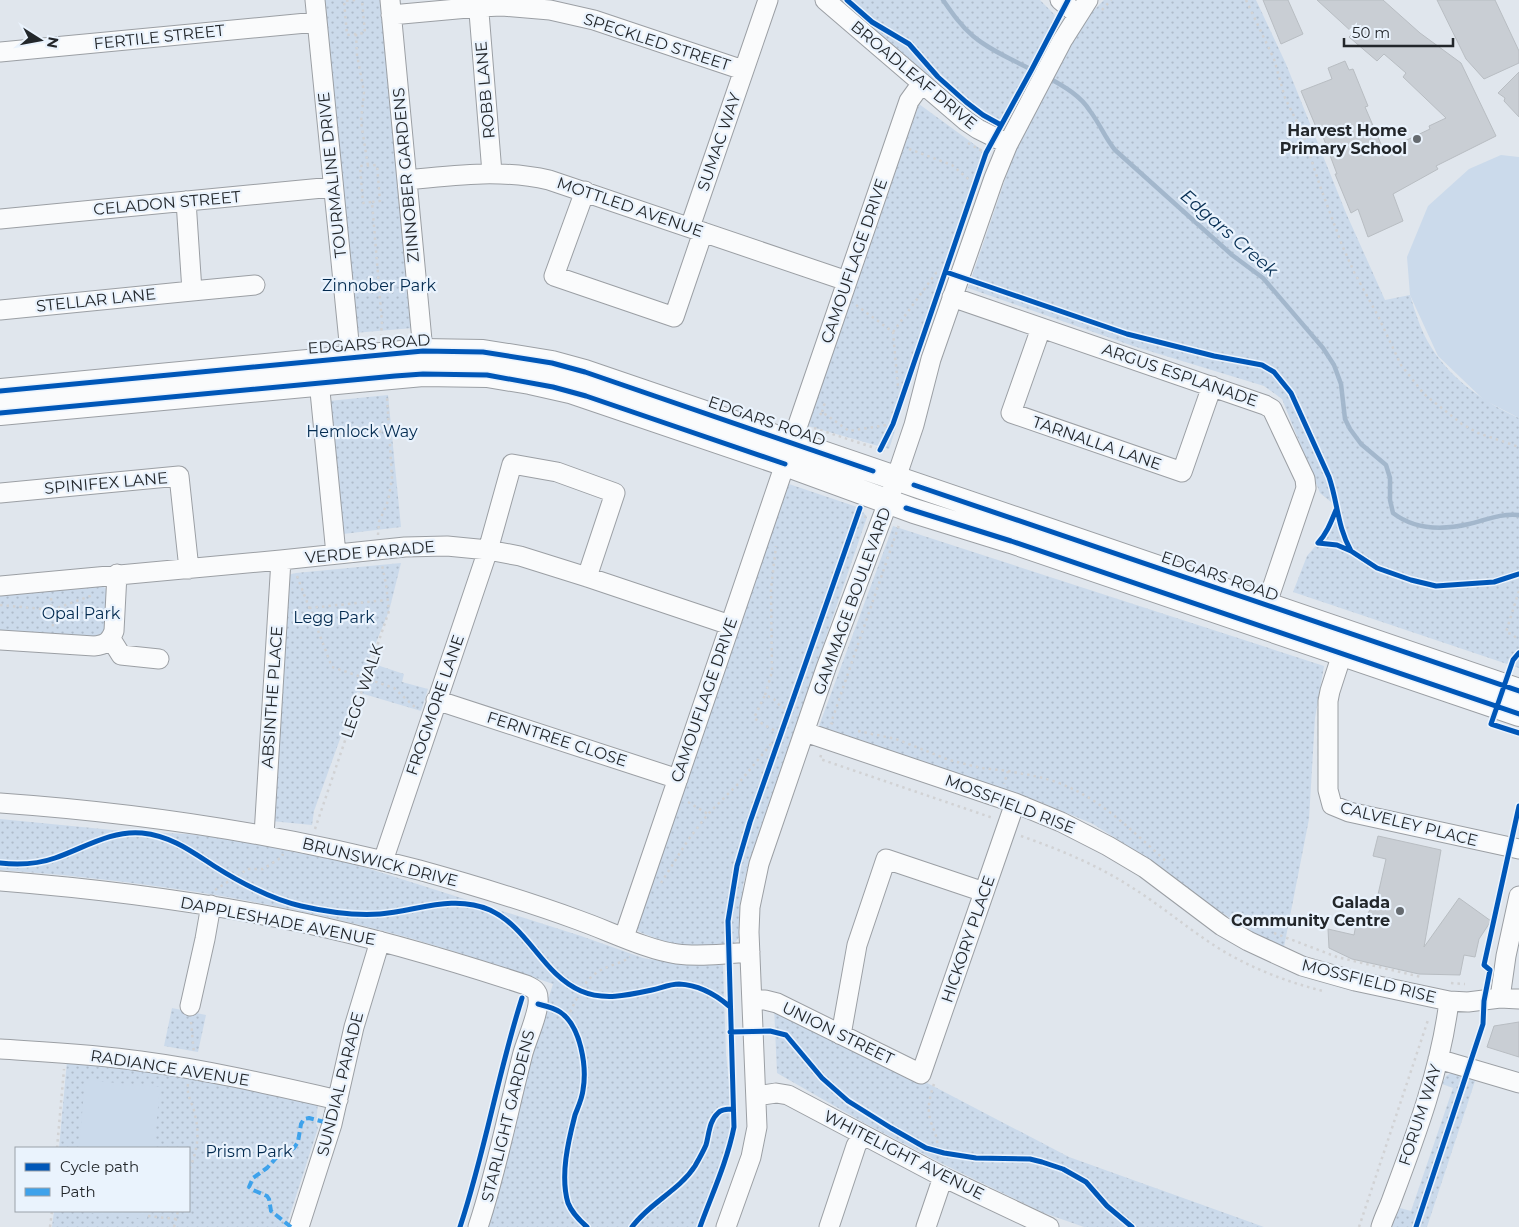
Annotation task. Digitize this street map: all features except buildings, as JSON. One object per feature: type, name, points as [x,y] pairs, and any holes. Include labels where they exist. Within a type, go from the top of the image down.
[{"type":"main road","name":"EDGARS ROAD","points":[[0,413],[383,365],[423,351],[483,352],[552,363],[585,372],[896,478],[1263,615],[1342,654],[1519,714]]},
{"type":"main road","name":"EDGARS ROAD","points":[[383,365],[423,374],[487,375],[538,383],[795,444],[888,502],[1011,541],[1519,691]]},
{"type":"main road","name":"EDGARS ROAD","points":[[0,391],[318,372]]},
{"type":"street","name":"TOURMALINE DRIVE","points":[[315,0],[352,368]]},
{"type":"street","name":"SUMAC WAY","points":[[585,191],[554,276],[674,317],[697,230],[744,70],[768,0]]},
{"type":"street","name":"BROADLEAF DRIVE","points":[[825,0],[978,129],[1008,144]]},
{"type":"street","points":[[1060,0],[1083,8]]},
{"type":"street","name":"SPECKLED STREET","points":[[390,8],[478,3],[525,7],[571,14],[614,26],[744,70]]},
{"type":"street","name":"ROBB LANE","points":[[478,3],[492,173]]},
{"type":"street","name":"ZINNOBER GARDENS","points":[[390,8],[423,351]]},
{"type":"street","name":"GAMMAGE BOULEVARD","points":[[726,1227],[752,1157],[757,1127],[750,907],[759,864],[826,668],[888,502],[914,425],[931,359],[952,297],[949,273],[1008,144],[1062,41],[1083,8]]},
{"type":"street","name":"FERTILE STREET","points":[[0,52],[317,22]]},
{"type":"street","name":"CAMOUFLAGE DRIVE","points":[[630,939],[675,787],[730,625],[795,444],[847,281],[908,101],[922,83]]},
{"type":"street","name":"MOTTLED AVENUE","points":[[407,180],[492,173],[532,176],[585,191],[847,281]]},
{"type":"street","name":"CELADON STREET","points":[[0,219],[333,187]]},
{"type":"street","points":[[186,201],[192,291]]},
{"type":"street","name":"STELLAR LANE","points":[[0,310],[255,285]]},
{"type":"street","name":"ARGUS ESPLANADE","points":[[952,297],[1212,386],[1272,409],[1305,479],[1306,488],[1263,615]]},
{"type":"street","name":"TARNALLA LANE","points":[[1041,328],[1011,413],[1182,472],[1212,386]]},
{"type":"street","points":[[318,372],[336,554]]},
{"type":"street","name":"FROGMORE LANE","points":[[383,861],[488,550],[512,464],[557,472],[614,493],[587,577]]},
{"type":"street","name":"SPINIFEX LANE","points":[[0,493],[179,476],[189,569]]},
{"type":"street","name":"VERDE PARADE","points":[[0,586],[189,569],[281,567],[336,554],[427,546],[488,550],[520,556],[730,625]]},
{"type":"street","name":"ABSINTHE PLACE","points":[[264,835],[281,567]]},
{"type":"street","points":[[0,640],[104,645],[111,639],[114,631],[117,574]]},
{"type":"street","points":[[111,639],[121,655],[159,659]]},
{"type":"street","name":"CALVELEY PLACE","points":[[1342,654],[1331,686],[1328,702],[1328,790],[1332,804],[1348,812],[1519,849]]},
{"type":"street","name":"FERNTREE CLOSE","points":[[434,708],[675,787]]},
{"type":"street","name":"MOSSFIELD RISE","points":[[808,724],[826,739],[1015,803],[1061,822],[1108,846],[1145,868],[1222,926],[1275,954],[1330,974],[1449,992],[1468,1002],[1500,998],[1519,999]]},
{"type":"street","name":"BRUNSWICK DRIVE","points":[[0,803],[126,815],[285,839],[383,861],[497,893],[561,913],[663,951],[684,955],[750,952]]},
{"type":"street","name":"HICKORY PLACE","points":[[928,1077],[984,892],[1015,803]]},
{"type":"street","points":[[841,1035],[856,945],[886,859],[984,892]]},
{"type":"street","name":"DAPPLESHADE AVENUE","points":[[0,881],[137,895],[211,905],[305,923],[380,941],[526,985],[538,994],[538,1004]]},
{"type":"street","points":[[1500,998],[1506,956],[1519,896]]},
{"type":"street","points":[[190,1006],[211,905]]},
{"type":"street","name":"SUNDIAL PARADE","points":[[299,1227],[323,1153],[338,1100],[354,1027],[380,941]]},
{"type":"street","name":"FORUM WAY","points":[[1381,1227],[1398,1182],[1438,1059],[1449,992]]},
{"type":"street","name":"UNION STREET","points":[[752,1000],[777,1002],[928,1077]]},
{"type":"street","name":"STARLIGHT GARDENS","points":[[478,1227],[492,1186],[516,1079],[538,1004]]},
{"type":"street","name":"RADIANCE AVENUE","points":[[0,1049],[140,1061],[190,1069],[338,1100]]},
{"type":"street","points":[[1438,1059],[1519,1083]]},
{"type":"street","name":"WHITELIGHT AVENUE","points":[[757,1096],[776,1093],[788,1096],[936,1174],[1049,1227]]},
{"type":"street","points":[[829,1227],[856,1146],[862,1135]]},
{"type":"street","points":[[926,1227],[936,1174]]},
{"type":"path","points":[[353,0],[344,1],[347,35],[364,33],[362,0]]},
{"type":"path","points":[[1246,0],[1274,59],[1285,98],[1303,134],[1342,245],[1402,365],[1424,394],[1462,424],[1478,433],[1519,447]]},
{"type":"path","points":[[356,34],[357,55],[364,92],[361,122],[368,166]]},
{"type":"path","points":[[965,141],[972,147],[986,153],[983,161]]},
{"type":"path","points":[[908,149],[952,165],[975,185]]},
{"type":"path","points":[[377,165],[380,201],[372,202],[363,203],[360,166],[377,165]]},
{"type":"path","points":[[972,194],[978,177]]},
{"type":"path","points":[[893,332],[936,273],[949,273]]},
{"type":"path","points":[[853,312],[856,305]]},
{"type":"path","points":[[902,400],[907,383]]},
{"type":"path","points":[[815,419],[822,412],[826,393]]},
{"type":"path","points":[[822,412],[849,431],[894,424]]},
{"type":"path","points":[[889,433],[896,416]]},
{"type":"path","points":[[324,435],[389,431]]},
{"type":"path","points":[[795,444],[880,450],[885,441]]},
{"type":"path","points":[[855,524],[860,508]]},
{"type":"path","points":[[776,540],[771,590],[772,672],[765,696],[754,718],[782,734]]},
{"type":"path","points":[[281,567],[296,571],[332,667],[394,688],[414,707],[434,708]]},
{"type":"path","points":[[50,581],[53,643]]},
{"type":"path","points":[[1519,591],[1506,632],[1519,640]]},
{"type":"path","points":[[0,605],[52,610],[95,594]]},
{"type":"path","points":[[309,608],[388,600]]},
{"type":"path","points":[[765,696],[774,699],[781,707],[791,708],[808,724],[831,723],[820,759],[1016,825],[1021,831],[1019,836],[1077,858],[1128,884],[1232,956],[1281,978],[1328,992]]},
{"type":"path","points":[[788,717],[794,699]]},
{"type":"path","points":[[778,744],[785,725]]},
{"type":"path","points":[[658,890],[679,853],[708,814],[738,784],[771,744],[782,734]]},
{"type":"path","points":[[1008,771],[1054,781],[1084,795],[1114,815],[1172,866]]},
{"type":"path","points":[[675,787],[686,802],[708,814]]},
{"type":"path","points":[[211,905],[215,888],[248,869],[263,869],[282,857],[285,839]]},
{"type":"path","points":[[228,874],[242,882]]},
{"type":"path","points":[[1272,932],[1337,957],[1426,978]]},
{"type":"path","points":[[567,1018],[586,982],[594,974],[630,958],[630,939]]},
{"type":"path","points":[[1449,992],[1469,984]]},
{"type":"path","points":[[575,988],[589,994]]},
{"type":"path","points":[[538,1004],[552,1008],[567,1018],[574,1028],[579,1041],[584,1066],[584,1080],[568,1150],[565,1172],[568,1202],[574,1214],[587,1227]]},
{"type":"path","points":[[190,1006],[194,1046],[187,1090],[195,1115],[197,1148],[190,1167]]},
{"type":"path","points":[[1359,1227],[1430,1014]]},
{"type":"path","points":[[57,1147],[64,1053]]},
{"type":"path","points":[[928,1077],[930,1120],[937,1137],[934,1151],[936,1174]]},
{"type":"path","points":[[732,1099],[733,1118]]},
{"type":"path","points":[[632,1227],[639,1217],[683,1180],[694,1167],[704,1148],[717,1113],[732,1109]]},
{"type":"path","points":[[934,1151],[944,1153]]},
{"type":"path","points":[[50,1227],[52,1212]]},
{"type":"path","points":[[175,1227],[178,1212]]},
{"type":"path","points":[[148,1216],[176,1219]]},
{"type":"green space","name":"Zinnober Park","points":[[322,0],[381,0],[413,328],[354,333]]},
{"type":"green space","points":[[834,0],[1040,0],[1055,15],[1050,34],[998,128],[926,74]]},
{"type":"green space","points":[[1104,0],[1256,0],[1286,64],[1346,213],[1385,300],[1410,295],[1425,337],[1445,366],[1480,396],[1519,418],[1519,668],[1293,592],[1307,556],[1324,536],[1337,507],[1320,493],[1282,399],[1264,386],[1133,346],[968,288],[1020,136],[1081,23]]},
{"type":"green space","points":[[919,104],[986,153],[889,449],[808,426]]},
{"type":"green space","points":[[1501,155],[1519,157],[1519,418],[1484,400],[1438,356],[1410,295],[1407,257],[1428,206],[1469,169]]},
{"type":"green space","name":"Hemlock Way","points":[[388,395],[401,527],[343,534],[329,401]]},
{"type":"green space","points":[[786,483],[860,508],[867,517],[751,857],[743,885],[741,935],[733,945],[674,945],[638,931],[635,922]]},
{"type":"green space","points":[[893,526],[1324,666],[1315,718],[1309,819],[1284,947],[1261,937],[1198,898],[1145,857],[1093,824],[1038,801],[819,726]]},
{"type":"green space","name":"Legg Park","points":[[401,563],[389,611],[368,662],[404,674],[402,682],[428,689],[421,711],[357,692],[314,811],[312,825],[271,821],[288,575]]},
{"type":"green space","name":"Opal Park","points":[[102,586],[108,590],[108,629],[101,639],[0,634],[0,594]]},
{"type":"green space","points":[[0,819],[123,831],[187,834],[262,843],[283,850],[348,862],[581,936],[643,958],[673,963],[723,965],[726,1054],[734,1127],[724,1165],[700,1227],[487,1227],[525,1072],[553,984],[405,937],[337,919],[289,909],[145,885],[0,870]]},
{"type":"green space","points":[[774,1006],[1069,1157],[1264,1227],[1084,1227],[1044,1213],[866,1124],[777,1073]]},
{"type":"green space","points":[[172,1008],[206,1015],[198,1052],[164,1046]]},
{"type":"green space","name":"Prism Park","points":[[67,1061],[138,1068],[318,1103],[316,1123],[318,1128],[286,1227],[52,1227],[54,1212],[190,1212],[190,1147],[59,1147]]},
{"type":"green space","points":[[1453,1072],[1462,1074],[1464,1078],[1413,1227],[1388,1227],[1400,1208],[1411,1211],[1453,1088],[1442,1084],[1446,1076]]},
{"type":"green space","points":[[1472,1077],[1476,1078],[1427,1227],[1419,1227],[1469,1080]]},
{"type":"green space","points":[[85,1080],[160,1087],[154,1147],[79,1147]]},
{"type":"green space","points":[[82,1212],[148,1212],[147,1219]]},
{"type":"waterway","name":"Edgars Creek","points":[[943,0],[961,24],[980,42],[1040,74]]},
{"type":"waterway","name":"Edgars Creek","points":[[1047,77],[1071,91],[1086,105],[1115,150],[1232,255],[1263,278],[1323,348],[1334,365],[1341,384],[1345,419],[1350,429],[1361,444],[1386,465],[1390,478],[1390,500],[1393,513],[1410,523],[1439,528],[1459,526],[1500,516],[1519,515]]},
{"type":"marked path","points":[[291,1227],[271,1211],[267,1196],[249,1187],[253,1178],[267,1168],[276,1158],[294,1148],[298,1142],[301,1124],[304,1119],[309,1118],[332,1124]]},
{"type":"cycle path","points":[[847,0],[872,22],[909,44],[938,77],[966,102],[983,115],[1001,125]]},
{"type":"cycle path","points":[[880,450],[893,424],[986,153],[1068,0]]},
{"type":"cycle path","points":[[946,272],[1127,334],[1214,356],[1262,365],[1274,372],[1291,393],[1329,477],[1340,523],[1351,551]]},
{"type":"cycle path","points":[[0,391],[423,351],[483,352],[552,363],[585,372],[873,471]]},
{"type":"cycle path","points":[[0,413],[395,376],[423,374],[487,375],[553,387],[586,396],[785,464]]},
{"type":"cycle path","points":[[914,485],[1519,691]]},
{"type":"cycle path","points":[[700,1227],[723,1165],[734,1127],[728,921],[737,866],[750,822],[860,508]]},
{"type":"cycle path","points":[[906,508],[1011,541],[1519,714]]},
{"type":"cycle path","points":[[1336,510],[1318,543],[1337,545],[1351,551],[1377,568],[1411,580],[1436,586],[1494,582],[1519,574]]},
{"type":"cycle path","points":[[1519,653],[1513,660],[1491,724],[1519,733]]},
{"type":"cycle path","points":[[1416,1227],[1483,1024],[1484,1001],[1490,970],[1484,965],[1519,806]]},
{"type":"cycle path","points":[[0,863],[28,864],[42,862],[108,837],[119,834],[142,833],[162,837],[180,845],[256,890],[301,906],[350,914],[380,914],[449,903],[476,905],[490,910],[504,918],[515,928],[556,974],[567,983],[590,994],[599,996],[625,995],[679,984],[693,986],[706,991],[729,1006]]},
{"type":"cycle path","points":[[460,1227],[477,1170],[513,1026],[522,998]]},
{"type":"cycle path","points":[[538,1004],[555,1009],[567,1018],[578,1037],[581,1048],[584,1070],[583,1090],[570,1136],[565,1182],[568,1203],[576,1216],[587,1227]]},
{"type":"cycle path","points":[[730,1032],[770,1031],[786,1035],[822,1078],[848,1101],[926,1148],[976,1158],[1030,1159],[1063,1169],[1086,1182],[1107,1206],[1132,1227]]},
{"type":"cycle path","points":[[632,1227],[647,1211],[681,1183],[695,1166],[705,1148],[715,1116],[721,1111],[733,1109]]},
{"type":"place","name":"Harvest Home Primary School","points":[[1417,139]]},
{"type":"place","name":"Galada Community Centre","points":[[1400,911]]}]
